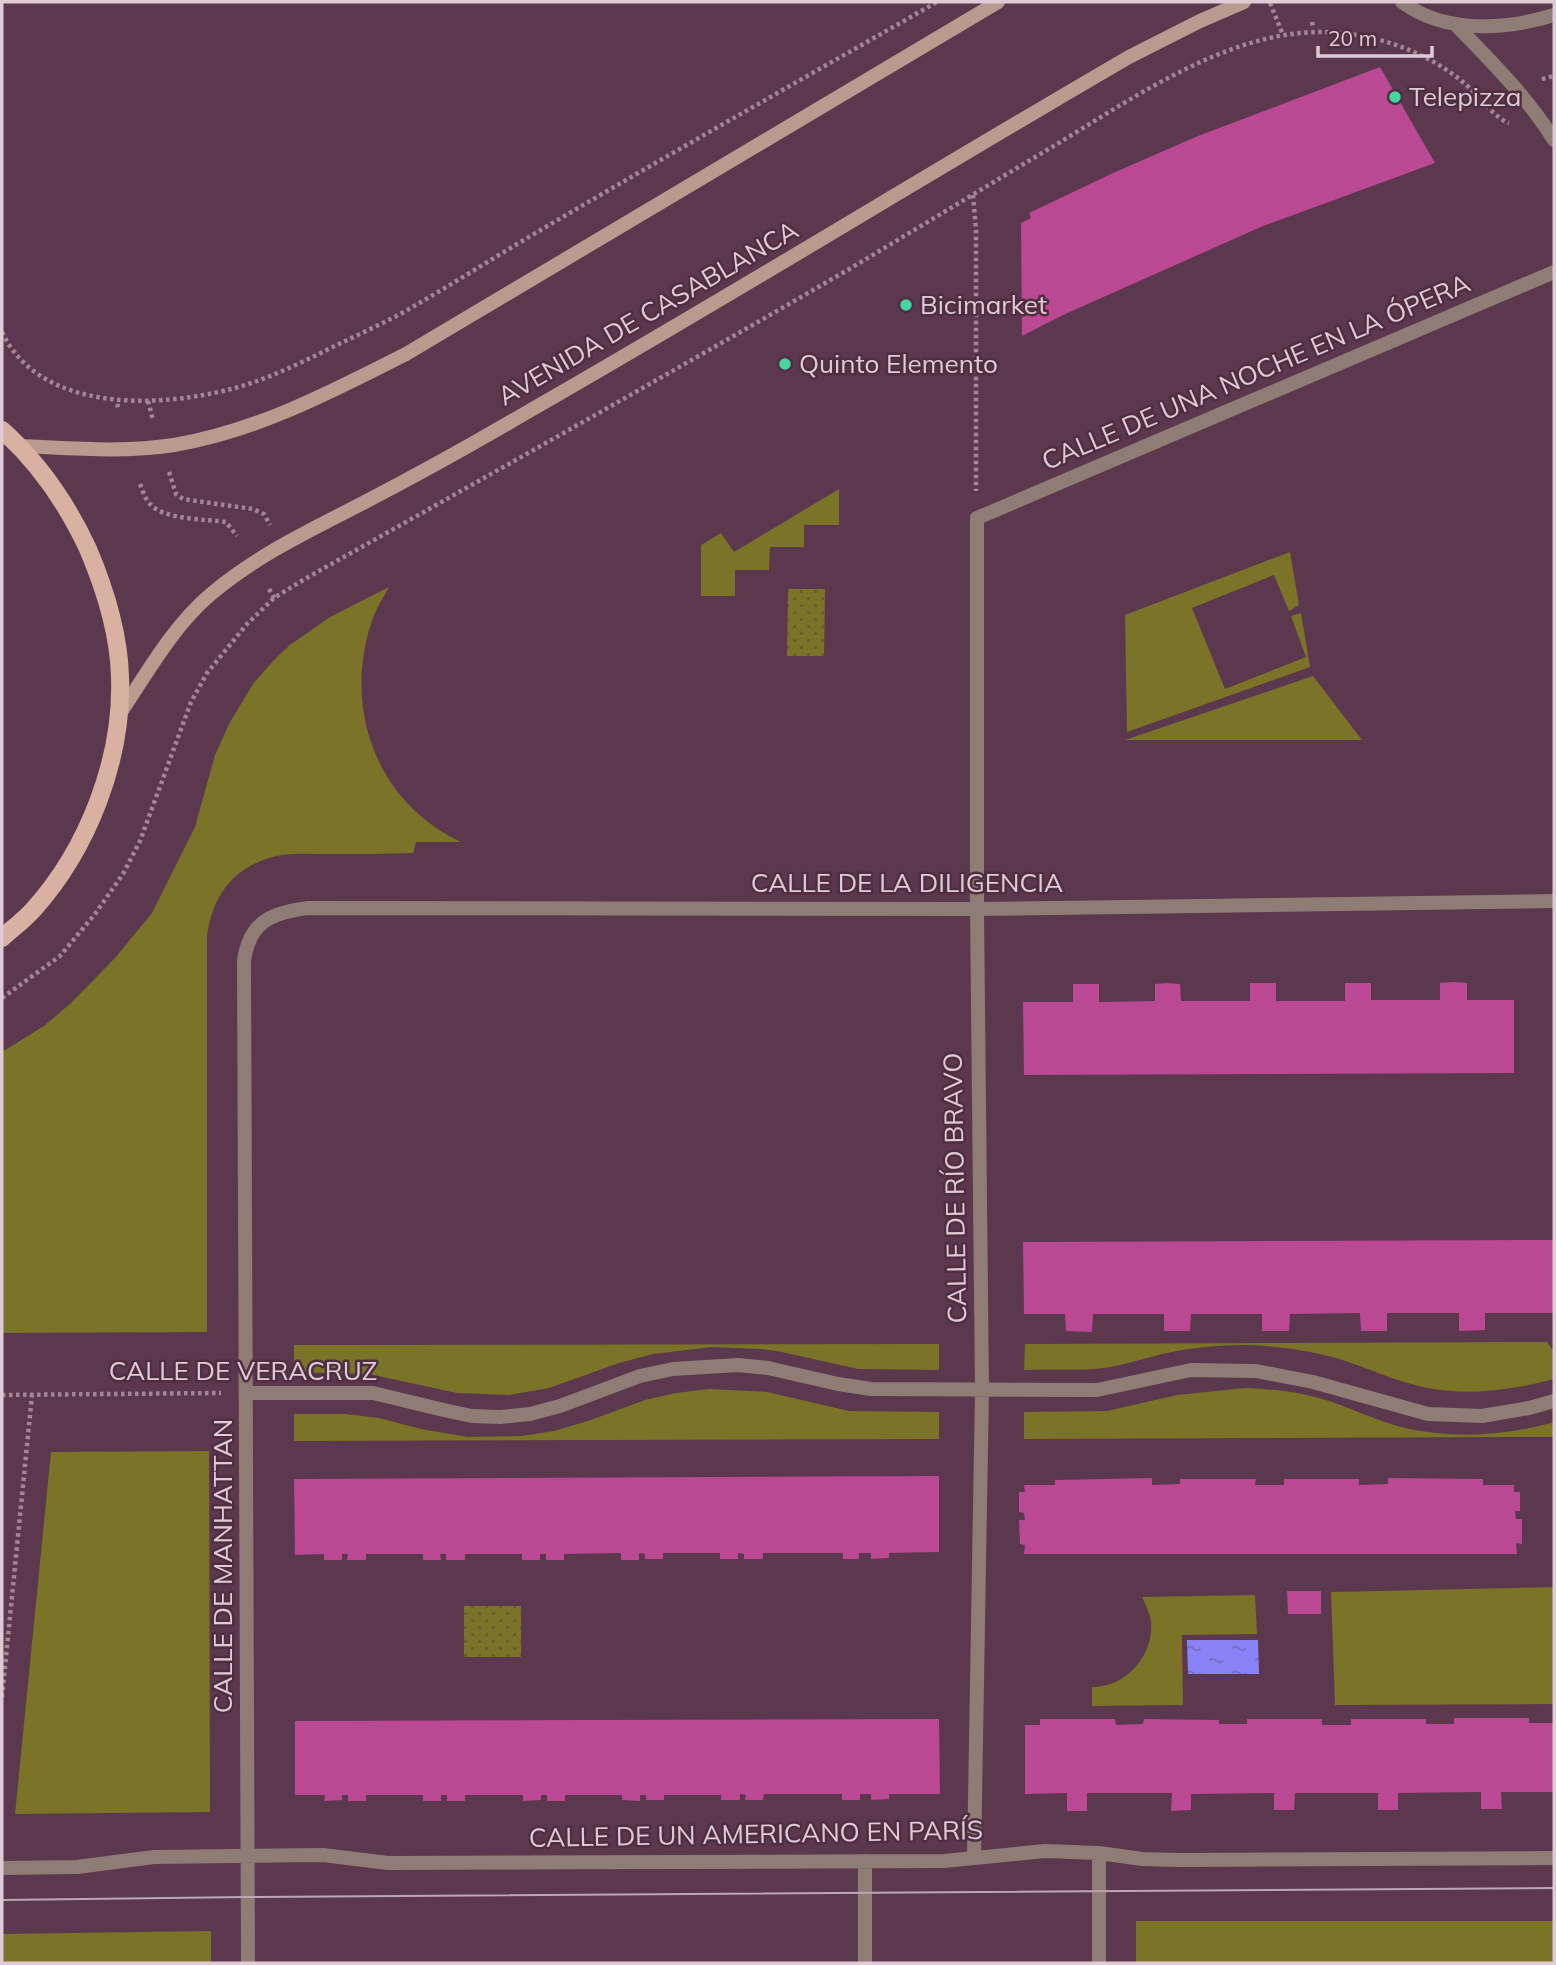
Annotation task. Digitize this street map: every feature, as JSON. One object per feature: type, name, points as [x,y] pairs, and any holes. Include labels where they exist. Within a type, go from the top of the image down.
[{"type":"main road","points":[[20,446],[91,449],[173,445],[237,429],[303,404],[406,354],[998,2]]},
{"type":"main road","name":"AVENIDA DE CASABLANCA","points":[[119,715],[188,617],[208,596],[239,571],[645,345],[1129,58],[1200,21],[1244,2]]},
{"type":"main road","points":[[2,430],[20,446],[64,504],[100,576],[116,642],[120,676],[119,715],[111,759],[94,814],[71,861],[33,911],[2,938]]},
{"type":"street","points":[[1402,2],[1429,17],[1457,26],[1513,25],[1554,15]]},
{"type":"street","points":[[1457,26],[1504,73],[1554,139]]},
{"type":"street","name":"CALLE DE UNA NOCHE EN LA ÓPERA","points":[[977,518],[1554,272]]},
{"type":"street","name":"CALLE DE RÍO BRAVO","points":[[974,1858],[982,1390],[977,909],[977,518]]},
{"type":"street","name":"CALLE DE LA DILIGENCIA","points":[[262,923],[280,914],[309,908],[977,909],[1554,901]]},
{"type":"street","name":"CALLE DE MANHATTAN","points":[[248,1963],[244,961],[245,951],[254,930],[262,923]]},
{"type":"street","name":"CALLE DE VERACRUZ","points":[[247,1393],[373,1393],[472,1416],[500,1417],[530,1414],[561,1406],[640,1376],[673,1369],[738,1365],[768,1368],[871,1390],[1097,1390],[1191,1370],[1255,1371],[1313,1382],[1428,1414],[1482,1416],[1554,1401]]},
{"type":"street","name":"CALLE DE UN AMERICANO EN PARÍS","points":[[2,1868],[77,1867],[154,1857],[323,1855],[388,1863],[944,1861],[1045,1851],[1179,1860],[1554,1857]]},
{"type":"street","points":[[1098,1853],[1099,1963]]},
{"type":"street","points":[[864,1861],[865,1963]]},
{"type":"path","points":[[2,332],[12,351],[31,371],[61,387],[95,397],[148,401],[233,389],[294,366],[388,320],[936,2]]},
{"type":"path","points":[[1270,2],[1283,35]]},
{"type":"path","points":[[2,998],[60,956],[95,914],[140,841],[191,702],[226,648],[247,624],[275,600],[303,580],[852,267],[1135,97],[1231,49],[1259,40],[1314,32],[1335,33],[1360,35],[1402,47],[1438,65],[1463,82],[1506,124],[1517,121]]},
{"type":"path","points":[[973,195],[976,230],[976,474]]},
{"type":"path","points":[[148,401],[151,412]]},
{"type":"path","points":[[117,404],[119,411]]},
{"type":"path","points":[[171,481],[176,494],[183,499],[253,509],[264,514],[267,520]]},
{"type":"path","points":[[140,484],[148,501],[158,510],[172,515],[226,522],[237,536]]},
{"type":"path","points":[[297,570],[303,580]]},
{"type":"path","points":[[269,589],[275,600]]},
{"type":"path","name":"CALLE DE VERACRUZ","points":[[2,1395],[247,1393]]},
{"type":"path","points":[[2,1697],[32,1395]]},
{"type":"shaded area","points":[[839,489],[839,525],[804,525],[804,547],[770,547],[769,570],[735,570],[735,596],[701,596],[701,545],[721,533],[734,552]]},
{"type":"shaded area","points":[[1290,552],[1299,605],[1289,611],[1274,575],[1192,608],[1225,689],[1306,657],[1291,616],[1301,613],[1310,667],[1127,732],[1125,615]]},
{"type":"shaded area","points":[[389,587],[374,615],[365,649],[361,682],[364,715],[372,747],[387,776],[406,802],[431,824],[461,842],[416,842],[413,853],[300,854],[266,859],[252,865],[230,882],[215,906],[207,936],[207,1332],[2,1333],[2,1052],[44,1026],[71,1003],[115,958],[152,913],[195,827],[215,755],[229,724],[253,684],[290,645],[330,617]]},
{"type":"shaded area","points":[[788,589],[825,589],[824,656],[787,656]]},
{"type":"shaded area","points":[[1313,676],[1362,740],[1125,740]]},
{"type":"shaded area","points":[[1547,1342],[1554,1352],[1554,1379],[1507,1389],[1476,1392],[1428,1388],[1325,1355],[1246,1345],[1162,1354],[1104,1368],[1024,1370],[1025,1344]]},
{"type":"shaded area","points":[[939,1344],[939,1370],[858,1369],[777,1351],[712,1347],[653,1354],[549,1388],[509,1395],[457,1393],[369,1374],[294,1372],[294,1345]]},
{"type":"shaded area","points":[[1245,1388],[1310,1396],[1394,1425],[1443,1434],[1499,1433],[1554,1422],[1554,1437],[1024,1439],[1024,1412],[1107,1411],[1177,1395]]},
{"type":"shaded area","points":[[709,1389],[767,1392],[849,1411],[939,1412],[939,1439],[294,1441],[294,1414],[346,1414],[379,1418],[468,1437],[521,1436],[554,1431],[645,1400]]},
{"type":"shaded area","points":[[209,1451],[210,1812],[15,1814],[51,1452]]},
{"type":"shaded area","points":[[1554,1587],[1554,1704],[1335,1705],[1331,1592]]},
{"type":"shaded area","points":[[1255,1595],[1257,1634],[1182,1635],[1183,1705],[1092,1706],[1092,1687],[1104,1686],[1126,1676],[1135,1668],[1148,1647],[1151,1622],[1142,1597]]},
{"type":"shaded area","points":[[464,1606],[521,1606],[521,1657],[464,1657]]},
{"type":"shaded area","points":[[1136,1921],[1554,1921],[1554,1963],[1136,1963]]},
{"type":"shaded area","points":[[211,1931],[211,1963],[2,1963],[3,1934]]},
{"type":"water","points":[[1187,1640],[1258,1640],[1259,1674],[1188,1674]]},
{"type":"building","points":[[1380,67],[1435,163],[1263,226],[1022,336],[1021,223],[1031,218],[1029,213],[1198,136]]},
{"type":"building","points":[[1167,983],[1180,984],[1181,1001],[1250,1001],[1250,983],[1276,983],[1276,1001],[1345,1001],[1345,983],[1371,983],[1371,1000],[1440,1000],[1440,983],[1467,983],[1467,1000],[1514,1000],[1514,1073],[1024,1075],[1023,1002],[1073,1002],[1073,984],[1099,984],[1099,1002],[1155,1001],[1155,984]]},
{"type":"building","points":[[1554,1240],[1554,1313],[1485,1313],[1485,1330],[1459,1331],[1459,1313],[1387,1313],[1387,1331],[1361,1331],[1360,1313],[1290,1314],[1289,1331],[1262,1331],[1262,1314],[1191,1314],[1190,1331],[1164,1331],[1164,1314],[1093,1314],[1092,1332],[1066,1331],[1065,1314],[1024,1314],[1023,1242]]},
{"type":"building","points":[[939,1476],[939,1552],[889,1553],[889,1558],[871,1559],[871,1553],[859,1553],[859,1559],[843,1559],[843,1553],[763,1553],[763,1559],[744,1559],[744,1554],[738,1553],[738,1559],[720,1559],[720,1553],[663,1553],[663,1559],[645,1559],[645,1554],[639,1553],[639,1560],[621,1560],[621,1553],[564,1554],[564,1560],[546,1560],[546,1554],[540,1554],[540,1560],[522,1560],[522,1554],[465,1554],[465,1560],[446,1560],[446,1554],[440,1554],[441,1560],[423,1560],[423,1554],[366,1554],[366,1560],[347,1560],[348,1554],[342,1554],[342,1560],[324,1560],[324,1554],[295,1555],[294,1479]]},
{"type":"building","points":[[1152,1478],[1152,1485],[1180,1484],[1180,1479],[1256,1479],[1255,1485],[1284,1485],[1284,1479],[1359,1479],[1359,1485],[1388,1484],[1388,1478],[1483,1479],[1483,1485],[1514,1485],[1514,1492],[1520,1492],[1520,1511],[1515,1511],[1516,1519],[1522,1519],[1522,1544],[1516,1543],[1517,1554],[1024,1554],[1025,1545],[1020,1544],[1019,1520],[1025,1520],[1024,1513],[1019,1512],[1019,1492],[1025,1492],[1024,1485],[1055,1485],[1055,1480]]},
{"type":"building","points":[[1287,1591],[1321,1591],[1321,1614],[1288,1614]]},
{"type":"building","points":[[1454,1718],[1529,1718],[1529,1723],[1554,1723],[1554,1792],[1501,1792],[1502,1809],[1481,1809],[1481,1792],[1398,1793],[1398,1810],[1378,1810],[1378,1793],[1295,1793],[1294,1810],[1274,1810],[1274,1793],[1191,1794],[1191,1810],[1171,1811],[1172,1793],[1087,1793],[1087,1811],[1067,1811],[1067,1793],[1025,1794],[1025,1725],[1040,1725],[1040,1719],[1115,1719],[1116,1725],[1143,1724],[1144,1719],[1219,1720],[1219,1724],[1247,1724],[1247,1719],[1322,1719],[1322,1725],[1351,1725],[1351,1719],[1426,1719],[1426,1724],[1454,1724]]},
{"type":"building","points":[[939,1719],[940,1794],[889,1794],[889,1799],[871,1800],[871,1794],[860,1794],[860,1800],[842,1800],[842,1794],[764,1794],[763,1800],[745,1800],[746,1795],[740,1794],[740,1800],[721,1800],[721,1795],[664,1795],[664,1800],[646,1800],[646,1795],[640,1795],[640,1801],[622,1800],[622,1795],[565,1795],[565,1801],[547,1801],[547,1795],[541,1795],[541,1800],[523,1801],[523,1795],[465,1795],[465,1801],[447,1801],[447,1795],[441,1795],[441,1801],[423,1801],[423,1795],[366,1795],[366,1801],[348,1801],[348,1795],[342,1795],[342,1800],[324,1801],[325,1795],[295,1795],[295,1721]]},
{"type":"tram line","points":[[2,1900],[1554,1888]]},
{"type":"place","name":"Telepizza","points":[[1395,97]]},
{"type":"place","name":"Bicimarket","points":[[906,305]]},
{"type":"place","name":"Quinto Elemento","points":[[785,364]]}]
